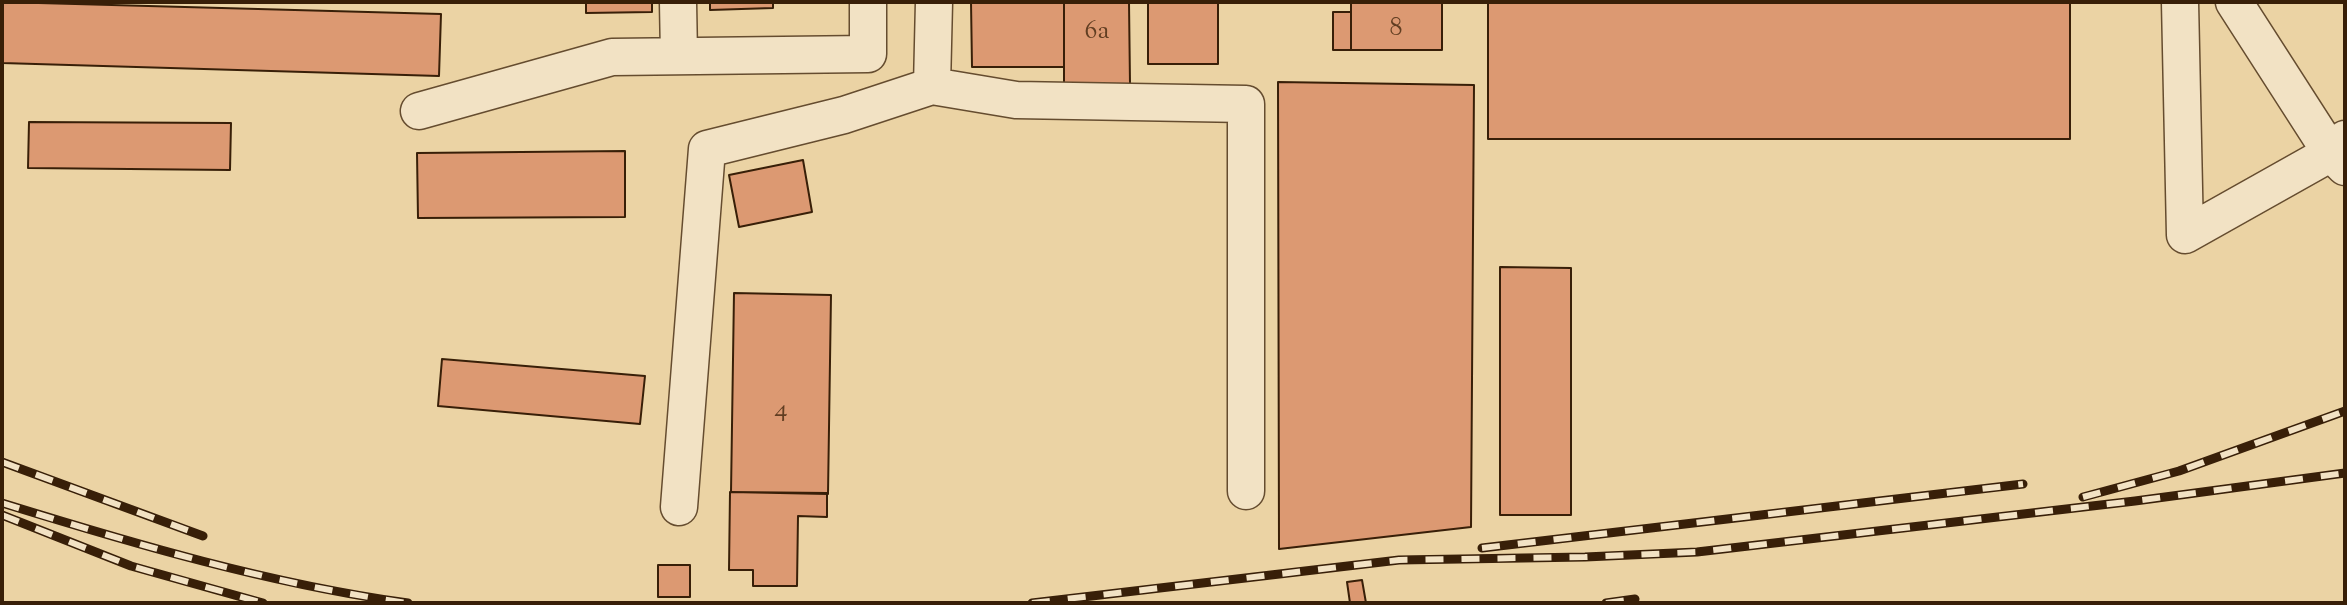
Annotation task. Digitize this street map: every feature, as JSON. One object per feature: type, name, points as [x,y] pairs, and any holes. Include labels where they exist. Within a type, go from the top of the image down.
[{"type":"lane","points":[[678,2],[679,56]]},
{"type":"lane","points":[[419,111],[612,57],[868,54],[868,2]]},
{"type":"lane","points":[[932,86],[934,2]]},
{"type":"lane","points":[[2180,2],[2185,235],[2340,153],[2234,2]]},
{"type":"lane","points":[[679,507],[707,149],[844,115],[932,86],[1016,100],[1246,104],[1246,491]]},
{"type":"building","points":[[2,2],[441,14],[439,76],[2,63]]},
{"type":"building","points":[[586,2],[652,2],[652,12],[586,13]]},
{"type":"building","points":[[710,2],[773,2],[773,8],[710,10]]},
{"type":"building","points":[[971,2],[1064,2],[1064,67],[972,67]]},
{"type":"building","points":[[1064,2],[1129,2],[1130,84],[1064,85]]},
{"type":"building","points":[[1148,2],[1218,2],[1218,64],[1148,64]]},
{"type":"building","points":[[1351,2],[1442,2],[1442,50],[1351,50]]},
{"type":"building","points":[[1488,2],[2070,2],[2070,139],[1488,139]]},
{"type":"building","points":[[1333,12],[1351,12],[1351,50],[1333,50]]},
{"type":"building","points":[[1278,82],[1474,85],[1471,527],[1279,549]]},
{"type":"building","points":[[29,122],[231,123],[230,170],[28,168]]},
{"type":"building","points":[[625,151],[625,217],[418,218],[417,153]]},
{"type":"building","points":[[803,160],[812,212],[739,227],[729,175]]},
{"type":"building","points":[[1500,267],[1571,268],[1571,515],[1500,515]]},
{"type":"building","points":[[734,293],[831,295],[828,494],[731,492]]},
{"type":"building","points":[[442,359],[645,376],[640,424],[438,406]]},
{"type":"building","points":[[730,492],[827,493],[827,517],[798,516],[797,586],[753,586],[753,570],[729,570]]},
{"type":"building","points":[[658,565],[690,565],[690,597],[658,597]]},
{"type":"building","points":[[1362,580],[1366,603],[1350,603],[1347,582]]},
{"type":"railway","points":[[2083,497],[2179,471],[2345,411]]},
{"type":"railway","points":[[2,462],[203,536]]},
{"type":"railway","points":[[1032,603],[1399,560],[1697,552],[2345,473]]},
{"type":"railway","points":[[1482,548],[2023,484]]},
{"type":"railway","points":[[2,503],[254,574],[408,603]]},
{"type":"railway","points":[[2,515],[131,566],[263,603]]},
{"type":"railway","points":[[1606,603],[1635,599]]}]
